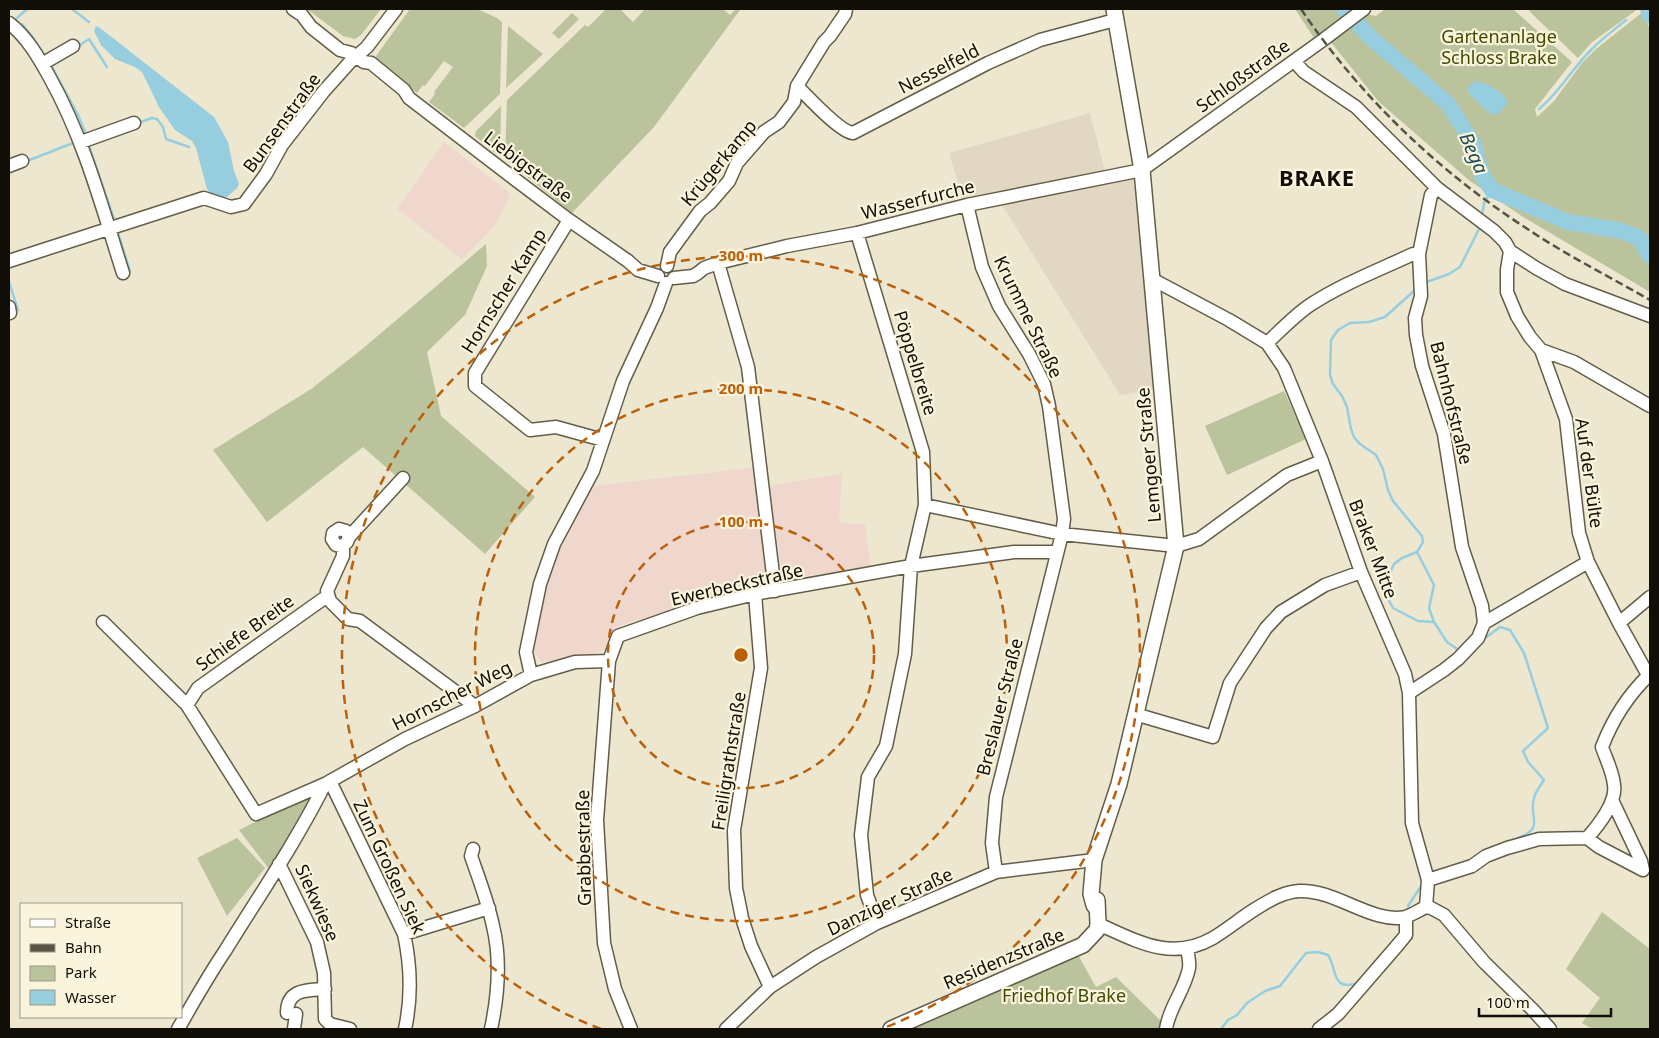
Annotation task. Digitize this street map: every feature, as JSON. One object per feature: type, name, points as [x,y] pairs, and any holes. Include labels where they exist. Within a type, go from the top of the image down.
[{"type":"main road","name":"Lemgoer Straße","points":[[1097,922],[1098,904],[1096,894],[1092,890],[1091,877],[1094,860],[1119,784],[1176,546],[1142,170],[1114,15]]},
{"type":"main road","name":"Residenzstraße","points":[[891,1029],[1083,945],[1097,922]]},
{"type":"street","name":"Bunsenstraße","points":[[109,228],[204,198],[231,207],[244,204],[266,174],[282,145],[324,91],[367,46],[396,9]]},
{"type":"street","name":"Krügerkamp","points":[[666,273],[670,252],[700,211],[710,203],[729,181],[737,163],[764,132],[779,122],[794,102],[797,86],[824,42],[845,14],[846,9]]},
{"type":"street","name":"Schloßstraße","points":[[1142,170],[1364,9]]},
{"type":"street","name":"Liebigstraße","points":[[298,12],[314,20],[340,39],[357,57],[371,63],[404,90],[409,98],[638,270],[666,273]]},
{"type":"street","name":"Nesselfeld","points":[[797,86],[847,132],[853,133],[988,63],[1040,40],[1114,15]]},
{"type":"street","points":[[9,23],[28,43],[61,98],[81,142],[123,272]]},
{"type":"street","points":[[42,64],[72,46]]},
{"type":"street","points":[[1294,61],[1304,72],[1356,107],[1437,188],[1494,231],[1505,242],[1510,251],[1565,284],[1650,316]]},
{"type":"street","points":[[81,142],[134,123]]},
{"type":"street","points":[[9,166],[22,161]]},
{"type":"street","name":"Wasserfurche","points":[[666,273],[697,266],[704,268],[787,246],[857,233],[967,205],[1142,170]]},
{"type":"street","name":"Bahnhofstraße","points":[[1437,188],[1431,195],[1419,254],[1420,296],[1416,318],[1416,335],[1420,358],[1444,434],[1462,547],[1482,606],[1484,622]]},
{"type":"street","name":"Krumme Straße","points":[[967,205],[982,267],[999,306],[1029,354],[1044,384],[1049,406],[1064,519],[1062,534]]},
{"type":"street","name":"Hornscher Kamp","points":[[569,220],[474,373],[475,386],[530,430],[556,427],[603,440]]},
{"type":"street","points":[[9,261],[109,228]]},
{"type":"street","name":"Pöppelbreite","points":[[857,233],[924,452],[924,505]]},
{"type":"street","name":"Auf der Bülte","points":[[1510,251],[1507,270],[1507,292],[1517,316],[1541,350],[1566,419],[1579,532],[1588,562],[1619,623],[1649,675]]},
{"type":"street","points":[[1266,343],[1310,305],[1334,291],[1413,254],[1419,254]]},
{"type":"street","points":[[718,263],[748,367],[775,591]]},
{"type":"street","name":"Hornscher Weg","points":[[187,705],[256,814],[327,783],[406,739],[475,706],[531,675],[526,652],[540,584],[554,544],[593,471],[623,381],[658,308],[666,273]]},
{"type":"street","name":"Braker Mitte","points":[[1152,279],[1229,320],[1266,343],[1284,368],[1322,461],[1361,572],[1405,674],[1408,693],[1412,823],[1428,880],[1426,907]]},
{"type":"street","points":[[1541,350],[1574,362],[1650,406]]},
{"type":"street","points":[[877,923],[867,894],[861,835],[868,777],[886,746],[905,654],[911,566],[924,505],[1062,534],[1176,546],[1199,539],[1287,475],[1322,461]]},
{"type":"street","points":[[403,478],[346,541],[343,556],[327,591],[328,598],[348,619],[360,621],[475,706]]},
{"type":"street","points":[[1057,552],[1062,534]]},
{"type":"street","name":"Ewerbeckstraße","points":[[609,661],[618,636],[697,608],[755,594],[911,566],[1014,552],[1057,552]]},
{"type":"street","name":"Breslauer Straße","points":[[996,872],[992,843],[996,797],[1057,552]]},
{"type":"street","points":[[1408,693],[1444,670],[1462,654],[1478,638],[1484,622],[1588,562]]},
{"type":"street","points":[[1135,714],[1213,737],[1230,683],[1266,628],[1281,612],[1325,585],[1361,572]]},
{"type":"street","name":"Freiligrathstraße","points":[[755,594],[761,668],[734,830],[736,888],[742,918],[751,946],[770,986]]},
{"type":"street","points":[[1619,623],[1650,597]]},
{"type":"street","name":"Schiefe Breite","points":[[187,705],[198,688],[323,599],[328,598]]},
{"type":"street","points":[[102,622],[187,705]]},
{"type":"street","points":[[531,675],[575,662],[609,661]]},
{"type":"street","name":"Grabbestraße","points":[[609,661],[597,820],[604,943],[615,989],[631,1029]]},
{"type":"street","points":[[1587,838],[1598,826],[1612,800],[1615,787],[1602,747],[1619,709],[1649,675]]},
{"type":"street","points":[[178,1029],[308,818],[327,783]]},
{"type":"street","name":"Zum Großen Siek","points":[[327,783],[404,934],[409,956],[410,978],[408,1016],[405,1029]]},
{"type":"street","points":[[1612,800],[1642,861],[1646,874]]},
{"type":"street","points":[[1428,880],[1472,866],[1486,856],[1507,848],[1539,839],[1587,838],[1646,874]]},
{"type":"street","points":[[473,849],[471,856],[489,908],[497,948],[497,983],[491,1029]]},
{"type":"street","name":"Danziger Straße","points":[[726,1029],[770,986],[816,957],[877,923],[996,872],[1094,860]]},
{"type":"street","name":"Siekwiese","points":[[279,864],[317,942],[322,959],[325,1019],[330,1024],[350,1029]]},
{"type":"street","points":[[1097,922],[1125,941],[1132,940],[1152,946],[1168,948],[1187,948],[1212,938],[1269,901],[1283,894],[1299,891],[1324,894],[1383,916],[1406,917],[1426,907],[1432,908],[1444,916],[1484,962],[1550,1029]]},
{"type":"street","points":[[404,934],[489,908]]},
{"type":"street","points":[[1319,1029],[1338,1014],[1406,935],[1406,917]]},
{"type":"street","points":[[1166,1029],[1173,1005],[1189,969],[1187,948]]},
{"type":"street","points":[[294,1029],[289,1000],[292,996],[304,991],[325,989]]},
{"type":"shaded area","points":[[1090,113],[1105,171],[1136,166],[1156,390],[1120,395],[996,195],[964,202],[949,153]]},
{"type":"shaded area","points":[[444,142],[511,194],[494,227],[462,259],[397,209]]},
{"type":"shaded area","points":[[757,467],[770,586],[623,624],[602,651],[585,657],[541,662],[534,650],[550,570],[593,486]]},
{"type":"shaded area","points":[[842,473],[839,522],[865,525],[871,567],[783,579],[769,486]]},
{"type":"green space","points":[[307,9],[381,9],[361,35],[355,39],[343,36]]},
{"type":"green space","points":[[410,9],[477,9],[502,22],[500,94],[464,128],[429,102],[435,94],[434,92],[453,67],[444,61],[425,86],[423,85],[417,93],[376,60],[376,56]]},
{"type":"green space","points":[[606,9],[620,9],[633,22],[645,9],[723,9],[730,15],[736,9],[740,10],[654,127],[572,213],[505,159],[507,100],[585,25],[588,27]]},
{"type":"green space","points":[[1295,9],[1354,9],[1341,22],[1314,38]]},
{"type":"green space","name":"Gartenanlage Schloss Brake","points":[[1385,9],[1513,9],[1572,62],[1535,109],[1537,117],[1554,101],[1582,63],[1596,49],[1644,11],[1650,31],[1650,292],[1523,217],[1470,181],[1378,101],[1330,41],[1365,14],[1376,16]]},
{"type":"green space","points":[[1530,9],[1638,9],[1591,43],[1578,58],[1529,11]]},
{"type":"green space","points":[[572,13],[579,19],[559,39],[552,33]]},
{"type":"green space","points":[[508,26],[543,54],[506,88]]},
{"type":"green space","points":[[501,106],[499,156],[475,136],[476,131]]},
{"type":"green space","points":[[486,244],[487,266],[465,315],[427,352],[441,416],[535,497],[485,554],[363,447],[267,522],[213,450],[311,389],[361,350]]},
{"type":"green space","points":[[1284,391],[1306,439],[1227,475],[1205,426]]},
{"type":"green space","points":[[318,791],[269,869],[239,830]]},
{"type":"green space","points":[[237,838],[265,868],[227,916],[197,858]]},
{"type":"green space","points":[[1602,912],[1650,949],[1650,1029],[1592,1029],[1582,1023],[1600,998],[1566,969]]},
{"type":"green space","name":"Friedhof Brake","points":[[1078,955],[1096,987],[1116,977],[1161,1021],[1159,1029],[903,1029]]},
{"type":"water","points":[[96,26],[214,117],[228,142],[234,171],[239,184],[227,197],[221,198],[212,195],[207,189],[196,148],[192,141],[175,130],[159,107],[142,72],[115,59],[101,45],[94,31]]},
{"type":"water","points":[[1475,81],[1493,88],[1508,101],[1500,113],[1491,115],[1469,94],[1467,88]]},
{"type":"waterway","points":[[16,19],[27,9]]},
{"type":"waterway","points":[[72,9],[89,22]]},
{"type":"waterway","name":"Bega","points":[[1344,9],[1371,38],[1448,104],[1473,143],[1482,175],[1492,190],[1568,222],[1622,231],[1639,238],[1650,256]]},
{"type":"waterway","name":"Bega","points":[[1648,9],[1650,15]]},
{"type":"waterway","points":[[1539,109],[1593,48],[1626,20]]},
{"type":"waterway","points":[[22,24],[45,56]]},
{"type":"waterway","points":[[77,47],[89,39],[107,67]]},
{"type":"waterway","points":[[51,65],[86,134]]},
{"type":"waterway","points":[[138,123],[152,118],[157,119],[163,127],[166,139],[189,147]]},
{"type":"waterway","points":[[27,161],[73,143]]},
{"type":"waterway","points":[[89,146],[114,219]]},
{"type":"waterway","points":[[1482,216],[1484,203],[1492,190]]},
{"type":"waterway","points":[[1424,283],[1449,274],[1460,267],[1480,227]]},
{"type":"waterway","points":[[118,233],[130,271]]},
{"type":"waterway","points":[[9,282],[18,310]]},
{"type":"waterway","points":[[1416,289],[1385,317],[1369,322],[1350,323],[1338,330],[1331,340],[1330,375],[1333,384],[1347,407],[1354,437],[1360,444],[1376,455],[1383,469],[1393,501],[1422,536],[1423,542],[1417,552],[1434,585],[1429,608],[1434,622],[1447,642],[1460,651]]},
{"type":"waterway","points":[[1417,552],[1402,558],[1394,564],[1389,575],[1387,597],[1393,608],[1418,621],[1434,622]]},
{"type":"waterway","points":[[1484,639],[1500,627],[1510,630],[1524,653],[1548,728],[1523,751],[1528,762],[1544,780],[1534,798],[1534,826],[1526,834],[1518,838]]},
{"type":"waterway","points":[[1408,906],[1421,886]]},
{"type":"waterway","points":[[1221,1029],[1247,1003],[1265,991],[1280,986],[1306,953],[1318,952],[1328,955],[1339,982],[1349,985],[1358,983]]},
{"type":"railway","points":[[1301,9],[1324,42],[1376,103],[1433,158],[1464,184],[1544,240],[1650,300]]},
{"type":"district","name":"BRAKE","points":[[1317,178]]}]
